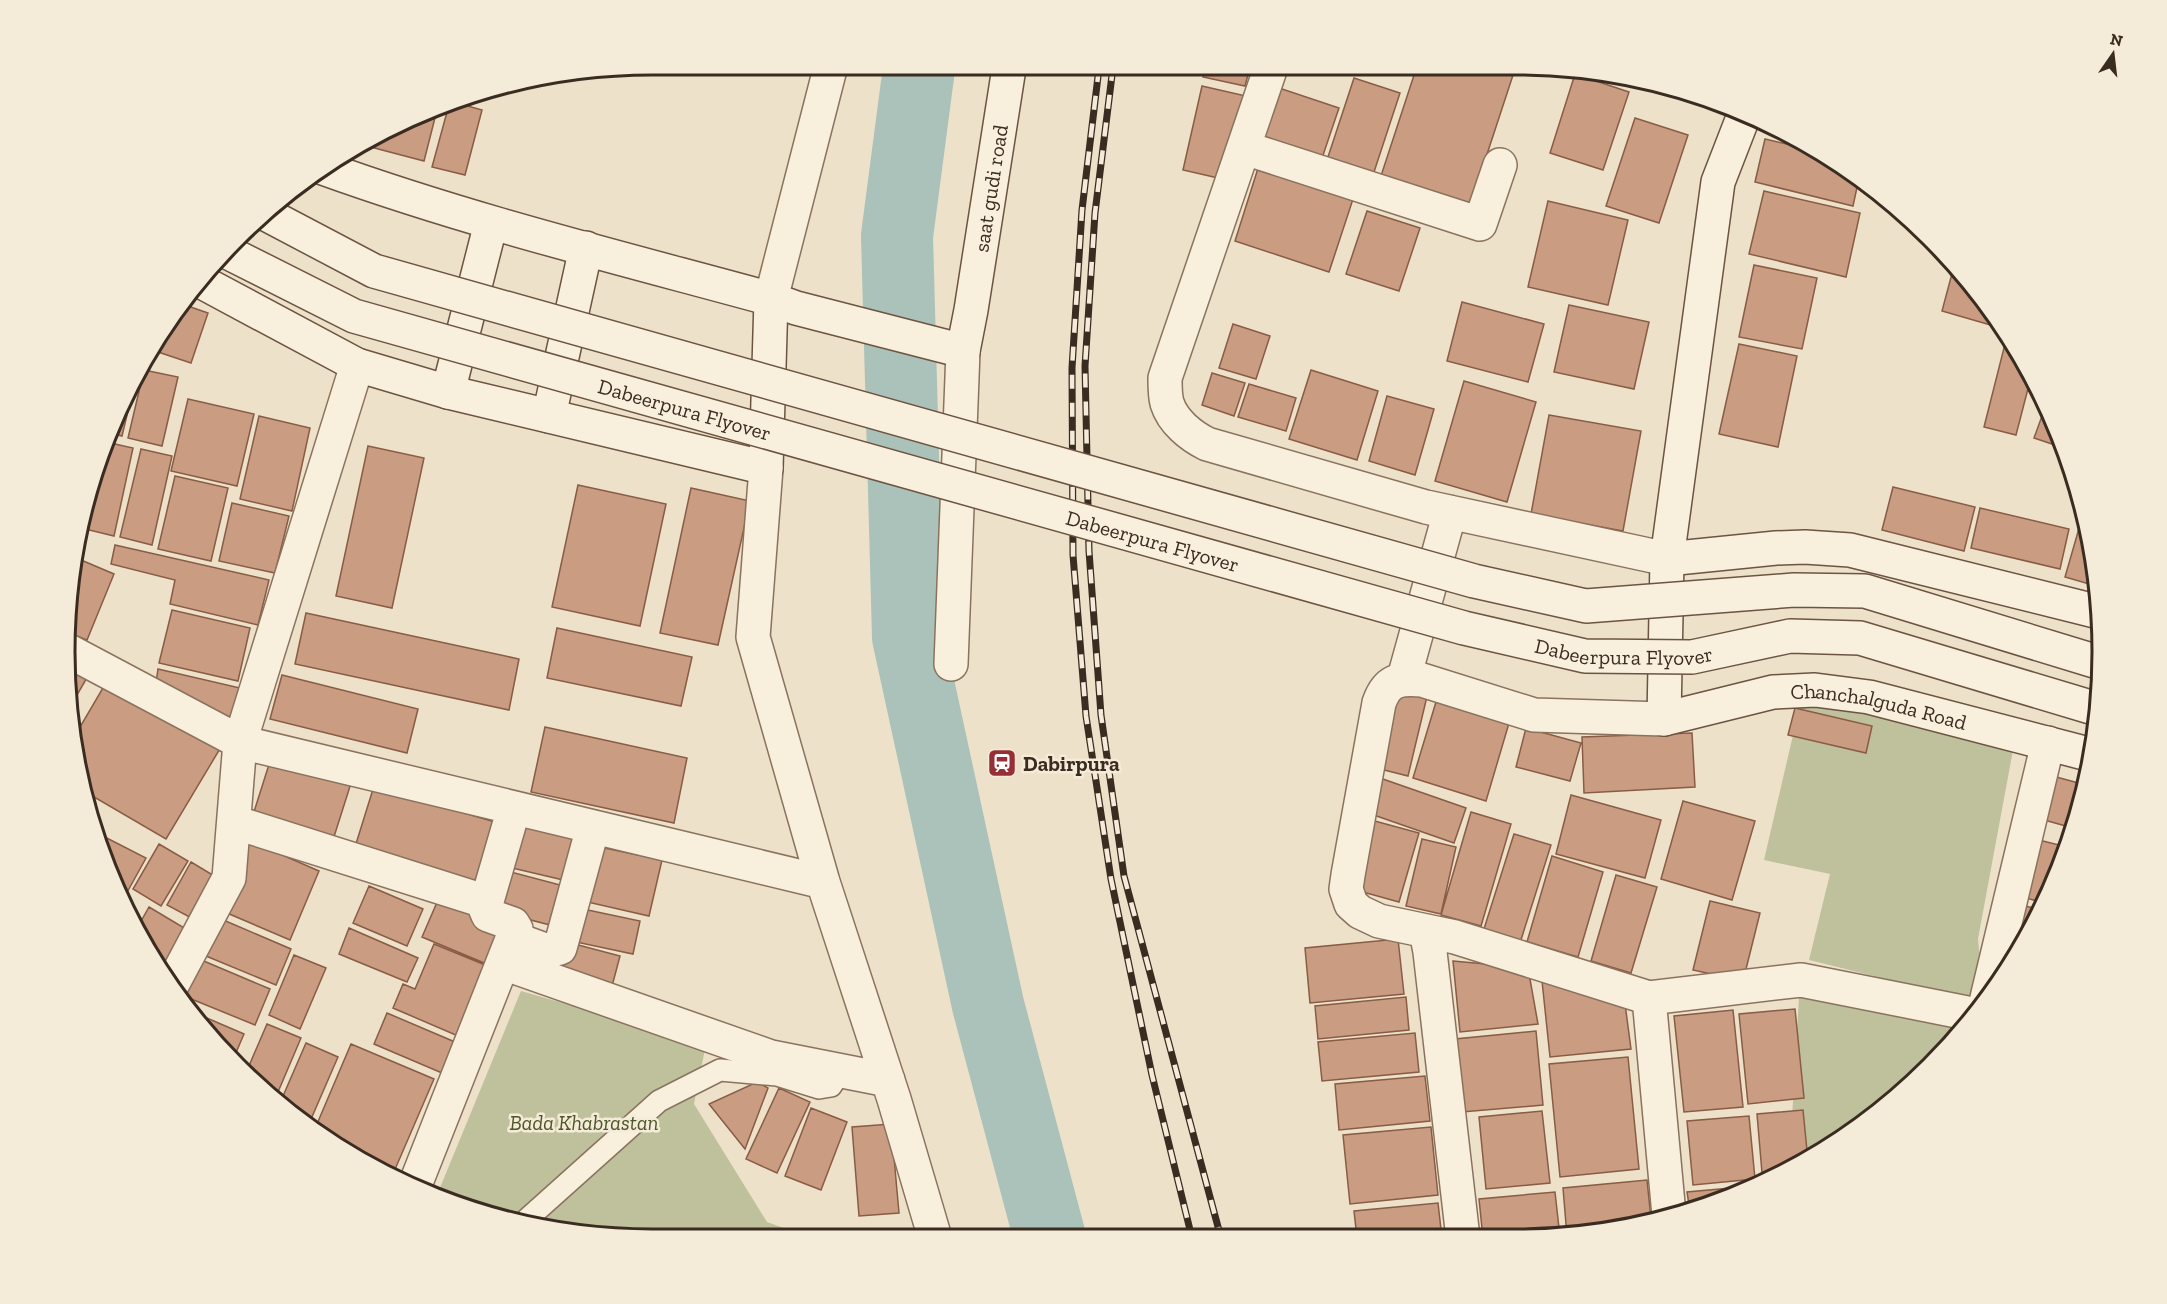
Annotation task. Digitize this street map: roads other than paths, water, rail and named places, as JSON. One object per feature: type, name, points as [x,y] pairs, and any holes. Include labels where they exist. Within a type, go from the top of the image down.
[{"type":"street","points":[[829,75],[784,303],[766,468],[753,637],[823,882],[888,1080],[932,1229]]},
{"type":"street","name":"saat gudi road","points":[[956,349],[971,310],[1008,75]]},
{"type":"street","points":[[1268,75],[1165,378],[1167,403],[1176,419],[1192,436],[1208,444],[1450,512],[1667,560],[1776,548],[1850,550],[2091,610]]},
{"type":"street","points":[[1664,719],[1667,560],[1718,182],[1741,121]]},
{"type":"street","points":[[1245,148],[1480,224],[1500,165]]},
{"type":"street","points":[[332,171],[491,223],[956,349],[951,664]]},
{"type":"street","name":"Dabeerpura Flyover","points":[[273,218],[374,271],[1474,581],[1586,606],[1794,590],[1866,591],[2092,660]]},
{"type":"street","points":[[448,392],[491,223]]},
{"type":"street","points":[[549,416],[586,248]]},
{"type":"street","name":"Dabeerpura Flyover","points":[[234,255],[354,316],[1464,627],[1585,656],[1692,657],[1790,636],[1860,638],[2089,707]]},
{"type":"street","points":[[207,285],[357,365],[448,392],[766,468]]},
{"type":"street","points":[[176,978],[229,878],[240,742],[357,365]]},
{"type":"street","points":[[1450,512],[1404,678],[1383,691],[1379,703],[1346,888],[1351,904],[1360,912],[1379,921],[1455,937],[1649,998],[1801,980],[1965,1013]]},
{"type":"street","points":[[75,654],[240,742],[823,882]]},
{"type":"street","name":"Chanchalguda Road","points":[[1404,678],[1422,680],[1533,715],[1664,719],[1773,692],[1815,690],[1869,697],[2083,753]]},
{"type":"street","points":[[1992,977],[2048,743]]},
{"type":"street","points":[[418,1179],[516,929],[513,924],[488,915],[485,908],[513,808]]},
{"type":"street","points":[[234,822],[487,902]]},
{"type":"street","points":[[508,950],[548,951],[560,948],[593,827]]},
{"type":"street","points":[[1426,931],[1462,1229]]},
{"type":"street","points":[[508,950],[771,1057],[888,1080]]},
{"type":"street","points":[[1649,998],[1668,1208]]},
{"type":"lane","points":[[531,1216],[659,1101],[720,1070],[777,1075],[819,1088],[831,1086],[842,1071]]},
{"type":"waterway","points":[[918,75],[897,236],[908,637],[988,1005],[1048,1229]]},
{"type":"railway","points":[[1098,75],[1082,210],[1072,368],[1073,555],[1086,716],[1111,879],[1152,1075],[1190,1229]]},
{"type":"railway","points":[[1112,75],[1095,213],[1085,366],[1089,551],[1101,715],[1124,876],[1219,1229]]},
{"type":"place","name":"Dabirpura","points":[[1002,763]]},
{"type":"park label","name":"Bada Khabrastan","points":[[584,1122]]}]
